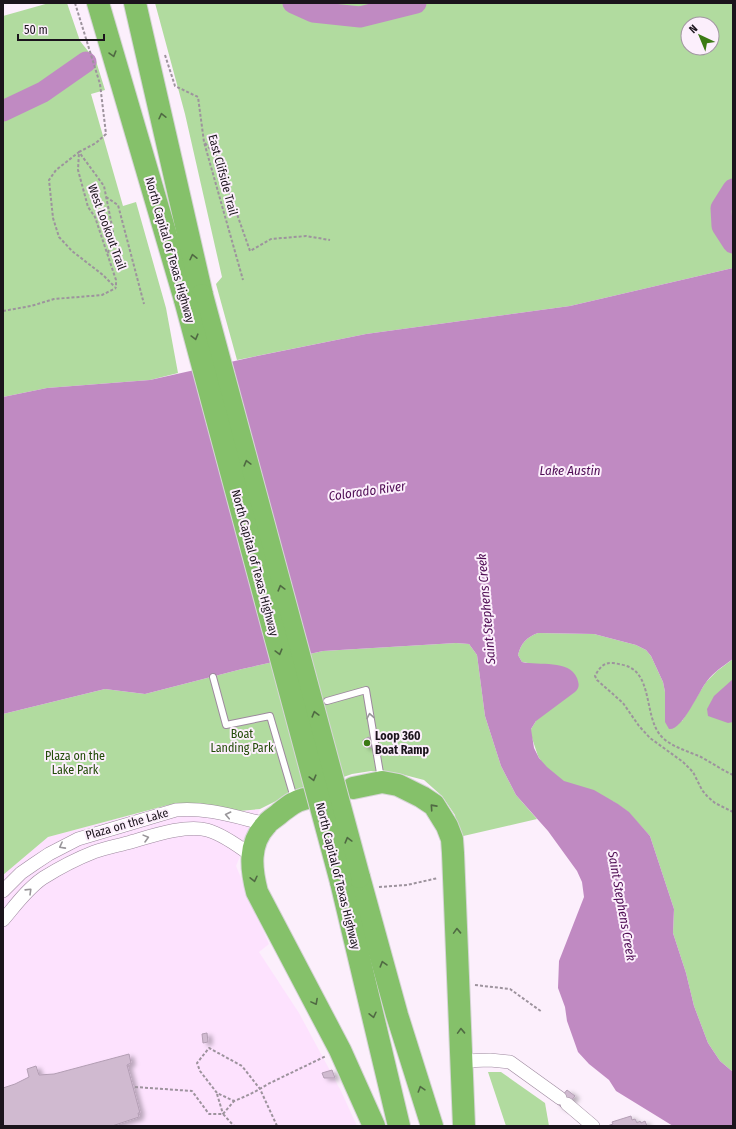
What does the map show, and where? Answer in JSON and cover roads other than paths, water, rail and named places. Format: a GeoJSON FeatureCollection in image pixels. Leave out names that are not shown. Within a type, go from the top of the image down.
{"type":"FeatureCollection","features":[{"type":"Feature","properties":{"kind":"highway","name":"North Capital of Texas Highway"},"geometry":{"type":"LineString","coordinates":[[98,3],[193,297],[353,881],[432,1126]]}},
{"type":"Feature","properties":{"kind":"highway","name":"North Capital of Texas Highway"},"geometry":{"type":"LineString","coordinates":[[135,3],[193,297]]}},
{"type":"Feature","properties":{"kind":"highway"},"geometry":{"type":"LineString","coordinates":[[353,788],[382,782],[398,785],[422,797],[434,805],[447,826],[452,839],[464,1126]]}},
{"type":"Feature","properties":{"kind":"highway"},"geometry":{"type":"LineString","coordinates":[[299,800],[266,824],[256,840],[252,856],[252,875],[257,892],[340,1050],[374,1126]]}},
{"type":"Feature","properties":{"kind":"highway","name":"North Capital of Texas Highway"},"geometry":{"type":"LineString","coordinates":[[353,881],[399,1126]]}},
{"type":"Feature","properties":{"kind":"street","name":"Plaza on the Lake"},"geometry":{"type":"LineString","coordinates":[[3,891],[34,864],[49,854],[78,839],[176,810],[205,810],[266,824]]}},
{"type":"Feature","properties":{"kind":"street","name":"Plaza on the Lake"},"geometry":{"type":"LineString","coordinates":[[3,920],[41,879],[69,863],[96,851],[164,833],[196,829],[207,830],[240,847],[252,856]]}},
{"type":"Feature","properties":{"kind":"street"},"geometry":{"type":"LineString","coordinates":[[462,1061],[490,1060],[510,1062],[564,1101],[593,1126]]}},
{"type":"Feature","properties":{"kind":"lane"},"geometry":{"type":"LineString","coordinates":[[213,677],[226,725],[270,716],[299,800]]}},
{"type":"Feature","properties":{"kind":"lane"},"geometry":{"type":"LineString","coordinates":[[327,701],[366,690],[382,782]]}},
{"type":"Feature","properties":{"kind":"water","name":"Lake Austin"},"geometry":{"type":"Polygon","coordinates":[[[733,268],[733,659],[719,669],[710,678],[685,717],[674,728],[669,729],[665,722],[665,692],[663,682],[651,656],[646,650],[636,645],[594,634],[538,633],[525,641],[518,655],[522,662],[553,664],[567,668],[573,672],[577,678],[579,685],[578,689],[536,721],[531,729],[534,748],[539,758],[547,767],[564,781],[594,790],[618,804],[629,812],[650,836],[674,909],[673,933],[686,973],[694,1006],[708,1043],[720,1061],[733,1072],[733,1126],[673,1126],[616,1091],[609,1080],[589,1064],[578,1052],[567,1021],[565,1007],[558,988],[559,961],[584,897],[582,882],[577,871],[548,831],[516,795],[501,766],[485,716],[477,655],[469,644],[456,643],[323,651],[242,669],[145,694],[105,689],[3,714],[3,397],[47,388],[150,380],[366,334],[570,306],[733,268]]]}},
{"type":"Feature","properties":{"kind":"water"},"geometry":{"type":"Polygon","coordinates":[[[733,679],[733,722],[728,723],[708,716],[707,709],[714,696],[733,679]]]}},
{"type":"Feature","properties":{"kind":"waterway"},"geometry":{"type":"LineString","coordinates":[[293,3],[313,12],[360,17],[416,3]]}},
{"type":"Feature","properties":{"kind":"waterway"},"geometry":{"type":"LineString","coordinates":[[3,111],[43,92],[86,62]]}},
{"type":"Feature","properties":{"kind":"waterway"},"geometry":{"type":"LineString","coordinates":[[733,189],[721,208],[722,226],[733,243]]}},
{"type":"Feature","properties":{"kind":"place","name":"Loop 360 Boat Ramp"},"geometry":{"type":"Point","coordinates":[367,743]}},
{"type":"Feature","properties":{"kind":"water label","name":"Colorado River"},"geometry":{"type":"Point","coordinates":[367,491]}},
{"type":"Feature","properties":{"kind":"water label","name":"Saint Stephens Creek"},"geometry":{"type":"Point","coordinates":[486,609]}},
{"type":"Feature","properties":{"kind":"water label","name":"Saint Stephens Creek"},"geometry":{"type":"Point","coordinates":[622,906]}},
{"type":"Feature","properties":{"kind":"park label","name":"Boat Landing Park"},"geometry":{"type":"Point","coordinates":[242,741]}},
{"type":"Feature","properties":{"kind":"park label","name":"Plaza on the Lake Park"},"geometry":{"type":"Point","coordinates":[75,763]}}]}
